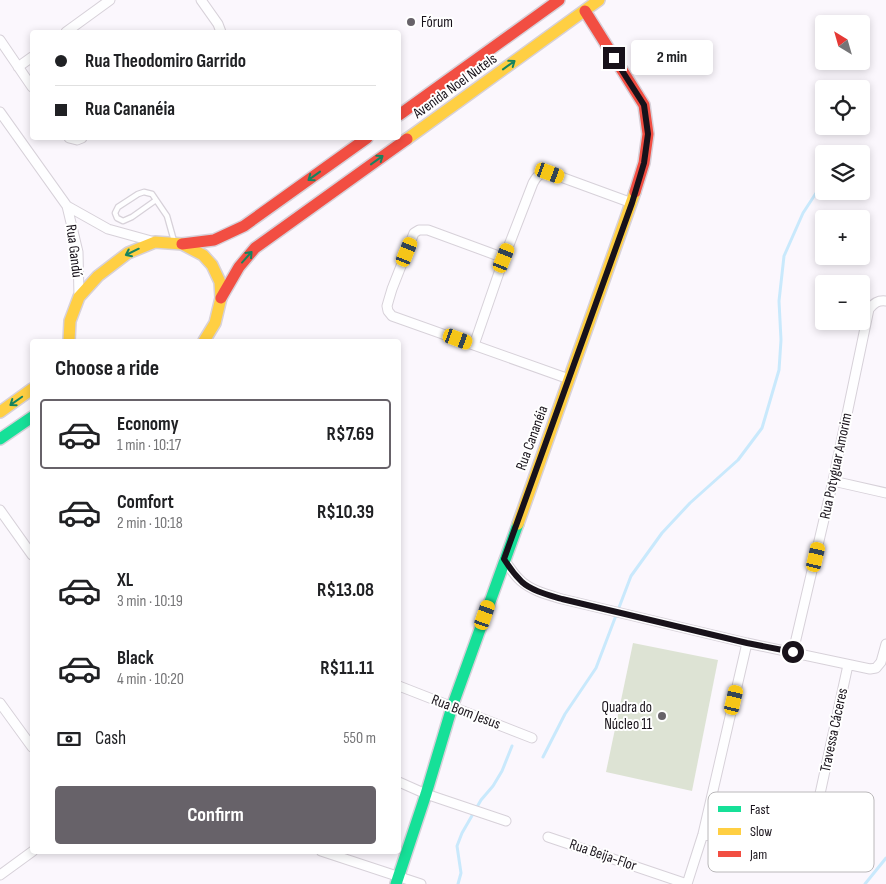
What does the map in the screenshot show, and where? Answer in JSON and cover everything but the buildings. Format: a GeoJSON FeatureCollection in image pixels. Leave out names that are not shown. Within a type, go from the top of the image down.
{"type":"FeatureCollection","features":[{"type":"Feature","properties":{"kind":"main road","name":"Avenida Noel Nutels"},"geometry":{"type":"LineString","coordinates":[[401,114],[559,0]]}},
{"type":"Feature","properties":{"kind":"main road","name":"Avenida Noel Nutels"},"geometry":{"type":"LineString","coordinates":[[221,298],[239,267],[255,248],[600,0]]}},
{"type":"Feature","properties":{"kind":"main road","name":"Rua Cananéia"},"geometry":{"type":"LineString","coordinates":[[397,880],[426,794],[452,707],[632,203],[644,163],[648,134],[644,105],[585,11]]}},
{"type":"Feature","properties":{"kind":"main road"},"geometry":{"type":"LineString","coordinates":[[69,339],[70,321],[79,297],[98,276],[128,253],[155,242],[178,244],[214,240],[244,226],[364,140]]}},
{"type":"Feature","properties":{"kind":"main road"},"geometry":{"type":"LineString","coordinates":[[178,244],[203,255],[212,265],[220,282],[221,298],[215,323],[205,339]]}},
{"type":"Feature","properties":{"kind":"main road"},"geometry":{"type":"LineString","coordinates":[[0,412],[30,390]]}},
{"type":"Feature","properties":{"kind":"main road"},"geometry":{"type":"LineString","coordinates":[[0,439],[30,418]]}},
{"type":"Feature","properties":{"kind":"street"},"geometry":{"type":"LineString","coordinates":[[69,30],[110,0]]}},
{"type":"Feature","properties":{"kind":"street"},"geometry":{"type":"LineString","coordinates":[[201,0],[220,30]]}},
{"type":"Feature","properties":{"kind":"street"},"geometry":{"type":"LineString","coordinates":[[0,40],[30,84]]}},
{"type":"Feature","properties":{"kind":"street"},"geometry":{"type":"LineString","coordinates":[[18,67],[30,58]]}},
{"type":"Feature","properties":{"kind":"street","name":"Rua Gandú"},"geometry":{"type":"LineString","coordinates":[[0,112],[67,206],[78,252],[79,297]]}},
{"type":"Feature","properties":{"kind":"street"},"geometry":{"type":"LineString","coordinates":[[474,345],[504,258],[535,179],[541,173],[546,172],[632,203]]}},
{"type":"Feature","properties":{"kind":"street","name":"Rua Gandú"},"geometry":{"type":"LineString","coordinates":[[67,206],[108,229],[155,242]]}},
{"type":"Feature","properties":{"kind":"street"},"geometry":{"type":"LineString","coordinates":[[504,258],[428,230],[418,230],[414,234],[392,289],[387,306],[388,311],[392,316],[569,380]]}},
{"type":"Feature","properties":{"kind":"street","name":"Rua Potyguar Amorim"},"geometry":{"type":"LineString","coordinates":[[793,652],[833,481],[870,309],[876,302],[881,300],[886,302]]}},
{"type":"Feature","properties":{"kind":"street"},"geometry":{"type":"LineString","coordinates":[[213,339],[215,323]]}},
{"type":"Feature","properties":{"kind":"street"},"geometry":{"type":"LineString","coordinates":[[833,481],[886,494]]}},
{"type":"Feature","properties":{"kind":"street"},"geometry":{"type":"LineString","coordinates":[[2,512],[30,551]]}},
{"type":"Feature","properties":{"kind":"street"},"geometry":{"type":"LineString","coordinates":[[504,559],[522,582],[535,590],[562,599],[747,643],[870,669],[876,668],[881,662],[886,644]]}},
{"type":"Feature","properties":{"kind":"street"},"geometry":{"type":"LineString","coordinates":[[713,792],[747,643]]}},
{"type":"Feature","properties":{"kind":"street","name":"Travessa Cáceres"},"geometry":{"type":"LineString","coordinates":[[820,792],[848,665]]}},
{"type":"Feature","properties":{"kind":"street","name":"Rua Bom Jesus"},"geometry":{"type":"LineString","coordinates":[[401,687],[532,738]]}},
{"type":"Feature","properties":{"kind":"street"},"geometry":{"type":"LineString","coordinates":[[0,703],[30,744]]}},
{"type":"Feature","properties":{"kind":"street"},"geometry":{"type":"LineString","coordinates":[[401,783],[426,794],[506,821]]}},
{"type":"Feature","properties":{"kind":"street"},"geometry":{"type":"LineString","coordinates":[[686,884],[703,834],[708,812]]}},
{"type":"Feature","properties":{"kind":"street","name":"Travessa Cáceres"},"geometry":{"type":"LineString","coordinates":[[703,834],[708,835]]}},
{"type":"Feature","properties":{"kind":"street","name":"Rua Beija-Flor"},"geometry":{"type":"LineString","coordinates":[[548,837],[686,884]]}},
{"type":"Feature","properties":{"kind":"street"},"geometry":{"type":"LineString","coordinates":[[0,875],[30,853]]}},
{"type":"Feature","properties":{"kind":"street"},"geometry":{"type":"LineString","coordinates":[[329,854],[397,880],[421,884]]}},
{"type":"Feature","properties":{"kind":"lane"},"geometry":{"type":"LineString","coordinates":[[156,200],[123,221],[117,218],[115,213],[118,207],[138,194],[144,192],[152,194],[167,216],[178,244]]}},
{"type":"Feature","properties":{"kind":"green space","name":"Quadra do Núcleo 11"},"geometry":{"type":"Polygon","coordinates":[[[633,643],[718,660],[692,791],[606,772],[633,643]]]}},
{"type":"Feature","properties":{"kind":"waterway"},"geometry":{"type":"LineString","coordinates":[[543,757],[565,714],[596,668],[631,576],[662,533],[690,503],[738,460],[762,428],[779,370],[781,340],[779,301],[784,256],[803,213],[815,195]]}},
{"type":"Feature","properties":{"kind":"waterway"},"geometry":{"type":"LineString","coordinates":[[458,884],[461,873],[457,846],[462,833],[481,800],[493,786],[502,771],[512,746]]}},
{"type":"Feature","properties":{"kind":"waterway"},"geometry":{"type":"LineString","coordinates":[[865,884],[886,858]]}},
{"type":"Feature","properties":{"kind":"traffic: fast"},"geometry":{"type":"LineString","coordinates":[[0,439],[30,418]]}},
{"type":"Feature","properties":{"kind":"traffic: fast"},"geometry":{"type":"LineString","coordinates":[[396,884],[452,707],[518,524]]}},
{"type":"Feature","properties":{"kind":"traffic: slow"},"geometry":{"type":"LineString","coordinates":[[407,139],[599,0]]}},
{"type":"Feature","properties":{"kind":"traffic: slow"},"geometry":{"type":"LineString","coordinates":[[518,524],[635,192]]}},
{"type":"Feature","properties":{"kind":"traffic: slow"},"geometry":{"type":"LineString","coordinates":[[69,339],[70,321],[79,297],[98,276],[128,253],[155,242],[182,244],[203,255],[212,265],[220,282],[221,298],[215,323],[205,339]]}},
{"type":"Feature","properties":{"kind":"traffic: slow"},"geometry":{"type":"LineString","coordinates":[[0,412],[30,390]]}},
{"type":"Feature","properties":{"kind":"traffic: jam"},"geometry":{"type":"LineString","coordinates":[[401,114],[559,0]]}},
{"type":"Feature","properties":{"kind":"traffic: jam"},"geometry":{"type":"LineString","coordinates":[[585,11],[644,105],[648,134],[644,163],[635,192]]}},
{"type":"Feature","properties":{"kind":"traffic: jam"},"geometry":{"type":"LineString","coordinates":[[221,298],[239,267],[255,248],[407,139]]}},
{"type":"Feature","properties":{"kind":"traffic: jam"},"geometry":{"type":"LineString","coordinates":[[182,244],[214,240],[244,226],[364,140]]}},
{"type":"Feature","properties":{"kind":"place","name":"Fórum"},"geometry":{"type":"Point","coordinates":[411,22]}},
{"type":"Feature","properties":{"kind":"place","name":"Quadra do Núcleo 11"},"geometry":{"type":"Point","coordinates":[662,716]}},
{"type":"Feature","properties":{"kind":"route"},"geometry":{"type":"LineString","coordinates":[[614,58],[644,105],[648,134],[644,163],[632,203],[504,559],[522,582],[535,590],[562,599],[747,643],[793,652]]}}]}
